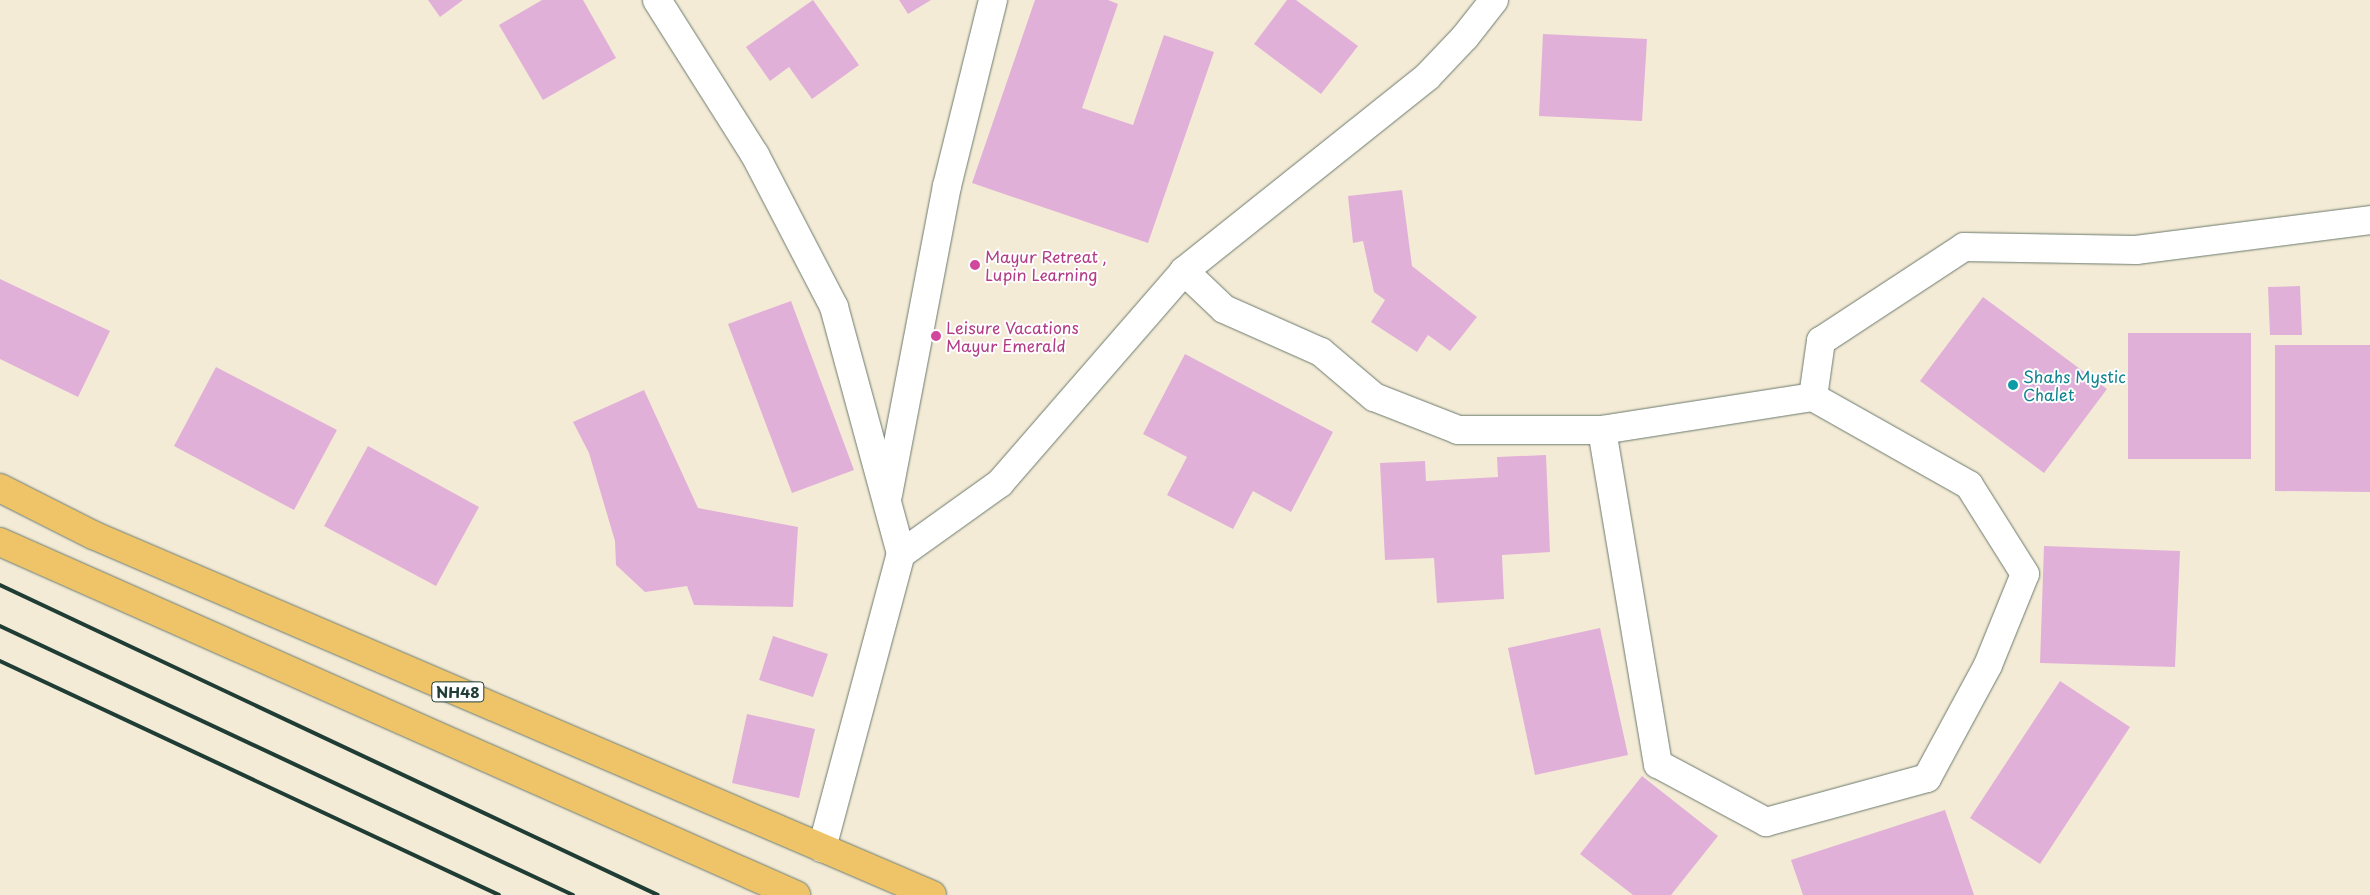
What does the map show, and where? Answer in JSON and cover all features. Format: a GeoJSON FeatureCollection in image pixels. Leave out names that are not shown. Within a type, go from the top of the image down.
{"type":"FeatureCollection","features":[{"type":"Feature","properties":{"kind":"highway","name":"NH48"},"geometry":{"type":"LineString","coordinates":[[0,488],[93,535],[932,895]]}},
{"type":"Feature","properties":{"kind":"highway"},"geometry":{"type":"LineString","coordinates":[[0,542],[796,895]]}},
{"type":"Feature","properties":{"kind":"street"},"geometry":{"type":"LineString","coordinates":[[657,0],[755,156],[834,307],[901,554],[822,848]]}},
{"type":"Feature","properties":{"kind":"street"},"geometry":{"type":"LineString","coordinates":[[887,503],[947,186],[993,0]]}},
{"type":"Feature","properties":{"kind":"street"},"geometry":{"type":"LineString","coordinates":[[901,554],[1000,482],[1184,271],[1427,77],[1465,37],[1494,0]]}},
{"type":"Feature","properties":{"kind":"street"},"geometry":{"type":"LineString","coordinates":[[1813,397],[1822,341],[1964,247],[2136,250],[2370,220]]}},
{"type":"Feature","properties":{"kind":"street"},"geometry":{"type":"LineString","coordinates":[[1184,271],[1224,309],[1320,352],[1374,397],[1458,430],[1602,430],[1813,397],[1969,485],[2025,574],[1988,665],[1927,778],[1766,822],[1658,764],[1602,430]]}},
{"type":"Feature","properties":{"kind":"building"},"geometry":{"type":"Polygon","coordinates":[[[428,0],[463,0],[440,17],[428,0]]]}},
{"type":"Feature","properties":{"kind":"building"},"geometry":{"type":"Polygon","coordinates":[[[542,0],[583,0],[616,58],[543,100],[499,25],[542,0]]]}},
{"type":"Feature","properties":{"kind":"building"},"geometry":{"type":"Polygon","coordinates":[[[813,0],[859,65],[812,99],[789,67],[770,81],[746,47],[813,0]]]}},
{"type":"Feature","properties":{"kind":"building"},"geometry":{"type":"Polygon","coordinates":[[[899,0],[931,0],[908,14],[899,0]]]}},
{"type":"Feature","properties":{"kind":"building"},"geometry":{"type":"Polygon","coordinates":[[[1035,0],[1108,0],[1118,4],[1082,108],[1133,125],[1164,35],[1214,52],[1148,243],[972,183],[1035,0]]]}},
{"type":"Feature","properties":{"kind":"building"},"geometry":{"type":"Polygon","coordinates":[[[1287,0],[1296,0],[1358,46],[1321,94],[1254,44],[1287,0]]]}},
{"type":"Feature","properties":{"kind":"building"},"geometry":{"type":"Polygon","coordinates":[[[1543,34],[1647,39],[1642,121],[1539,116],[1543,34]]]}},
{"type":"Feature","properties":{"kind":"building"},"geometry":{"type":"Polygon","coordinates":[[[1402,190],[1412,266],[1477,317],[1450,351],[1428,335],[1417,352],[1371,322],[1385,300],[1374,292],[1363,241],[1353,243],[1348,196],[1402,190]]]}},
{"type":"Feature","properties":{"kind":"building"},"geometry":{"type":"Polygon","coordinates":[[[0,279],[110,331],[78,397],[0,359],[0,279]]]}},
{"type":"Feature","properties":{"kind":"building"},"geometry":{"type":"Polygon","coordinates":[[[2300,286],[2302,335],[2270,335],[2268,287],[2300,286]]]}},
{"type":"Feature","properties":{"kind":"building","name":"Shahs Mystic Chalet"},"geometry":{"type":"Polygon","coordinates":[[[1983,297],[2107,389],[2044,473],[1920,381],[1983,297]]]}},
{"type":"Feature","properties":{"kind":"building"},"geometry":{"type":"Polygon","coordinates":[[[791,301],[854,470],[792,493],[728,324],[791,301]]]}},
{"type":"Feature","properties":{"kind":"building"},"geometry":{"type":"Polygon","coordinates":[[[2128,333],[2251,333],[2251,459],[2128,459],[2128,333]]]}},
{"type":"Feature","properties":{"kind":"building"},"geometry":{"type":"Polygon","coordinates":[[[2275,345],[2370,345],[2370,492],[2275,491],[2275,345]]]}},
{"type":"Feature","properties":{"kind":"building"},"geometry":{"type":"Polygon","coordinates":[[[1185,354],[1333,432],[1291,512],[1253,491],[1233,529],[1167,495],[1187,457],[1143,434],[1185,354]]]}},
{"type":"Feature","properties":{"kind":"building"},"geometry":{"type":"Polygon","coordinates":[[[216,367],[337,430],[294,510],[174,446],[216,367]]]}},
{"type":"Feature","properties":{"kind":"building"},"geometry":{"type":"Polygon","coordinates":[[[644,390],[698,508],[798,527],[793,607],[694,605],[687,586],[645,592],[616,565],[615,541],[589,453],[573,422],[644,390]]]}},
{"type":"Feature","properties":{"kind":"building"},"geometry":{"type":"Polygon","coordinates":[[[368,446],[479,507],[436,586],[324,526],[368,446]]]}},
{"type":"Feature","properties":{"kind":"building"},"geometry":{"type":"Polygon","coordinates":[[[1546,455],[1550,552],[1502,555],[1504,599],[1437,603],[1434,558],[1385,560],[1380,463],[1425,461],[1426,481],[1498,477],[1497,457],[1546,455]]]}},
{"type":"Feature","properties":{"kind":"building"},"geometry":{"type":"Polygon","coordinates":[[[2044,546],[2180,551],[2175,667],[2040,663],[2044,546]]]}},
{"type":"Feature","properties":{"kind":"building"},"geometry":{"type":"Polygon","coordinates":[[[1600,628],[1628,755],[1535,775],[1508,648],[1600,628]]]}},
{"type":"Feature","properties":{"kind":"building"},"geometry":{"type":"Polygon","coordinates":[[[773,636],[828,654],[813,697],[759,680],[773,636]]]}},
{"type":"Feature","properties":{"kind":"building"},"geometry":{"type":"Polygon","coordinates":[[[2060,681],[2130,727],[2040,864],[1970,818],[2060,681]]]}},
{"type":"Feature","properties":{"kind":"building"},"geometry":{"type":"Polygon","coordinates":[[[747,714],[815,729],[799,798],[732,783],[747,714]]]}},
{"type":"Feature","properties":{"kind":"building"},"geometry":{"type":"Polygon","coordinates":[[[1642,776],[1718,836],[1671,895],[1633,895],[1580,854],[1642,776]]]}},
{"type":"Feature","properties":{"kind":"building"},"geometry":{"type":"Polygon","coordinates":[[[1945,810],[1974,895],[1803,895],[1791,860],[1945,810]]]}},
{"type":"Feature","properties":{"kind":"railway"},"geometry":{"type":"LineString","coordinates":[[0,585],[658,895]]}},
{"type":"Feature","properties":{"kind":"railway"},"geometry":{"type":"LineString","coordinates":[[0,626],[573,895]]}},
{"type":"Feature","properties":{"kind":"railway"},"geometry":{"type":"LineString","coordinates":[[0,661],[499,895]]}},
{"type":"Feature","properties":{"kind":"place","name":"Mayur Retreat , Lupin Learning"},"geometry":{"type":"Point","coordinates":[975,265]}},
{"type":"Feature","properties":{"kind":"place","name":"Leisure Vacations Mayur Emerald"},"geometry":{"type":"Point","coordinates":[936,336]}},
{"type":"Feature","properties":{"kind":"place","name":"Shahs Mystic Chalet"},"geometry":{"type":"Point","coordinates":[2013,385]}}]}
